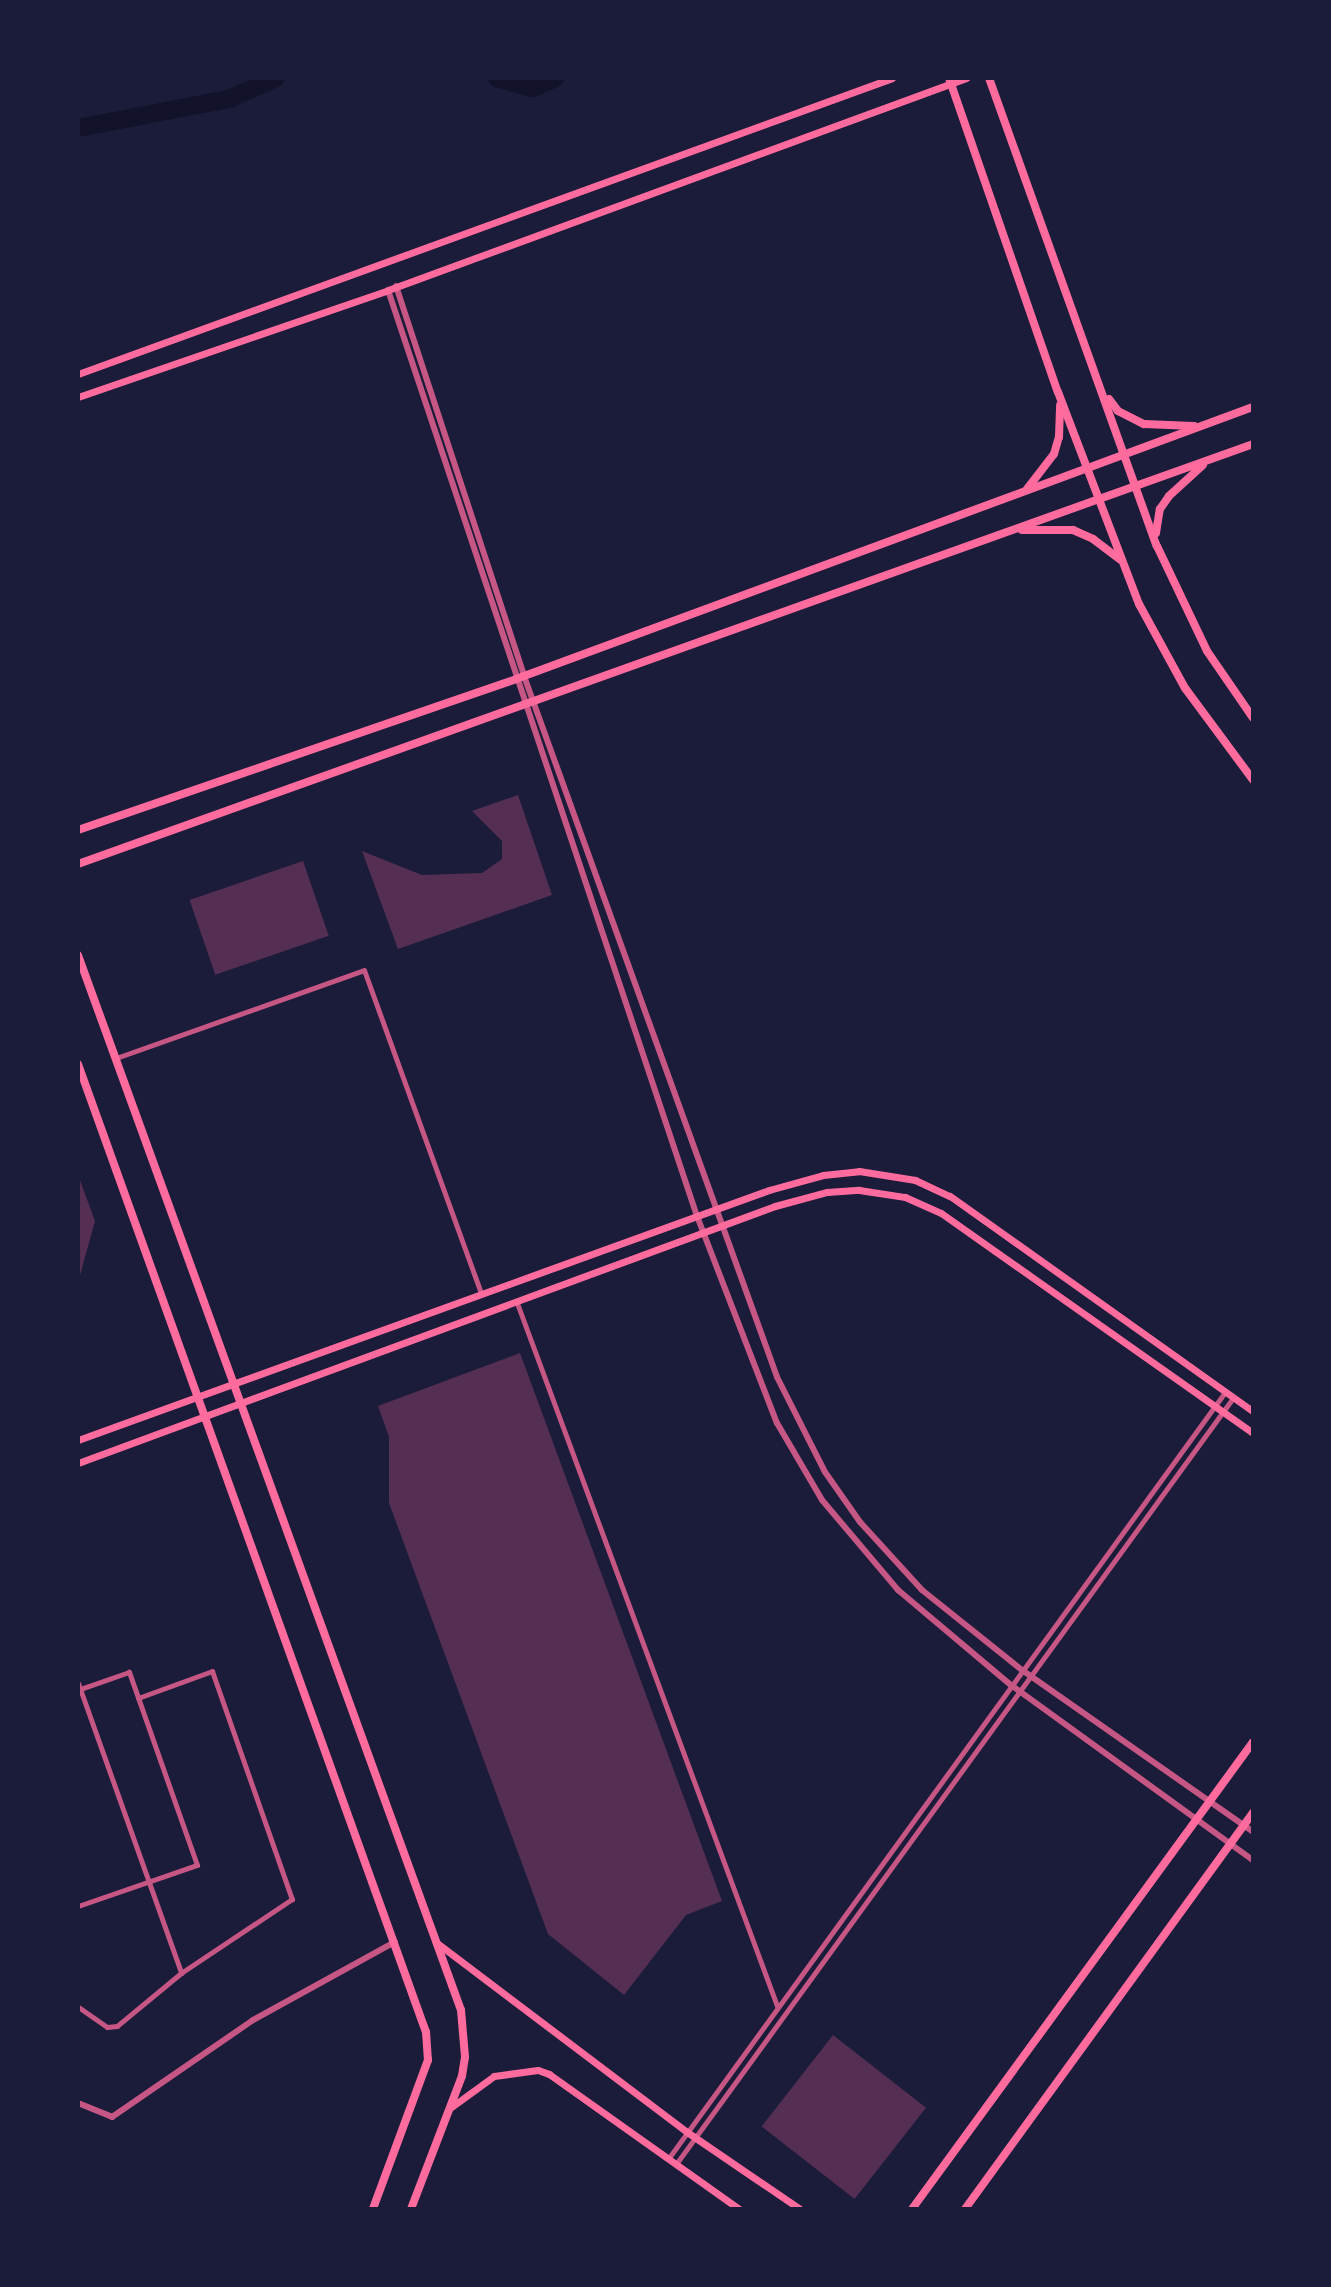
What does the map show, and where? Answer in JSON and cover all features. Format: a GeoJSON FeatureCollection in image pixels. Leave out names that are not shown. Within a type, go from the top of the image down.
{"type":"FeatureCollection","features":[{"type":"Feature","properties":{"kind":"main road"},"geometry":{"type":"LineString","coordinates":[[78,374],[892,78]]}},
{"type":"Feature","properties":{"kind":"main road"},"geometry":{"type":"LineString","coordinates":[[78,397],[392,288],[950,81],[966,78]]}},
{"type":"Feature","properties":{"kind":"main road"},"geometry":{"type":"LineString","coordinates":[[989,78],[1157,546],[1207,651],[1253,718]]}},
{"type":"Feature","properties":{"kind":"main road"},"geometry":{"type":"LineString","coordinates":[[950,81],[1058,392],[1145,617],[1185,688],[1253,780]]}},
{"type":"Feature","properties":{"kind":"main road"},"geometry":{"type":"LineString","coordinates":[[1102,388],[1118,411],[1133,420],[1163,427],[1203,425]]}},
{"type":"Feature","properties":{"kind":"main road"},"geometry":{"type":"LineString","coordinates":[[1024,493],[1054,454],[1061,416],[1058,392]]}},
{"type":"Feature","properties":{"kind":"main road"},"geometry":{"type":"LineString","coordinates":[[78,830],[520,677],[1087,471],[1253,407]]}},
{"type":"Feature","properties":{"kind":"main road"},"geometry":{"type":"LineString","coordinates":[[78,864],[1253,444]]}},
{"type":"Feature","properties":{"kind":"main road"},"geometry":{"type":"LineString","coordinates":[[1157,546],[1156,526],[1160,509],[1181,482],[1211,459]]}},
{"type":"Feature","properties":{"kind":"main road"},"geometry":{"type":"LineString","coordinates":[[1010,531],[1073,530],[1093,539],[1122,561]]}},
{"type":"Feature","properties":{"kind":"main road"},"geometry":{"type":"LineString","coordinates":[[78,955],[461,2010],[465,2057],[462,2076],[411,2209]]}},
{"type":"Feature","properties":{"kind":"main road"},"geometry":{"type":"LineString","coordinates":[[78,1064],[426,2032],[428,2060],[373,2209]]}},
{"type":"Feature","properties":{"kind":"main road"},"geometry":{"type":"LineString","coordinates":[[78,1440],[716,1208],[838,1172],[875,1172],[915,1180],[950,1196],[1253,1411]]}},
{"type":"Feature","properties":{"kind":"main road"},"geometry":{"type":"LineString","coordinates":[[78,1463],[204,1420],[801,1198],[859,1190],[905,1197],[941,1213],[1253,1433]]}},
{"type":"Feature","properties":{"kind":"main road"},"geometry":{"type":"LineString","coordinates":[[906,2209],[914,2207],[1253,1742]]}},
{"type":"Feature","properties":{"kind":"main road"},"geometry":{"type":"LineString","coordinates":[[965,2209],[1253,1813]]}},
{"type":"Feature","properties":{"kind":"main road"},"geometry":{"type":"LineString","coordinates":[[436,1942],[687,2132],[800,2209]]}},
{"type":"Feature","properties":{"kind":"main road"},"geometry":{"type":"LineString","coordinates":[[450,2108],[494,2076],[538,2070],[549,2074],[739,2209]]}},
{"type":"Feature","properties":{"kind":"street"},"geometry":{"type":"LineString","coordinates":[[392,288],[520,677],[777,1377],[825,1472],[860,1522],[909,1578],[1022,1670],[1253,1832]]}},
{"type":"Feature","properties":{"kind":"street"},"geometry":{"type":"LineString","coordinates":[[530,701],[697,1216],[777,1423],[822,1500],[898,1590],[1011,1685],[1253,1860]]}},
{"type":"Feature","properties":{"kind":"street"},"geometry":{"type":"LineString","coordinates":[[116,1058],[364,970],[481,1293]]}},
{"type":"Feature","properties":{"kind":"street"},"geometry":{"type":"LineString","coordinates":[[517,1303],[778,2007]]}},
{"type":"Feature","properties":{"kind":"street"},"geometry":{"type":"LineString","coordinates":[[668,2159],[1225,1392]]}},
{"type":"Feature","properties":{"kind":"street"},"geometry":{"type":"LineString","coordinates":[[676,2164],[1233,1398]]}},
{"type":"Feature","properties":{"kind":"street"},"geometry":{"type":"LineString","coordinates":[[78,2007],[107,2027],[117,2026],[181,1973],[292,1899],[212,1671],[138,1698]]}},
{"type":"Feature","properties":{"kind":"street"},"geometry":{"type":"LineString","coordinates":[[78,1906],[149,1882],[197,1865],[129,1672],[79,1686],[149,1882],[181,1973]]}},
{"type":"Feature","properties":{"kind":"street"},"geometry":{"type":"LineString","coordinates":[[78,2103],[112,2117],[253,2020],[395,1942]]}},
{"type":"Feature","properties":{"kind":"building"},"geometry":{"type":"Polygon","coordinates":[[[518,795],[552,895],[398,949],[362,851],[422,875],[482,873],[502,859],[502,841],[472,811],[518,795]]]}},
{"type":"Feature","properties":{"kind":"building"},"geometry":{"type":"Polygon","coordinates":[[[303,861],[329,936],[215,975],[190,900],[303,861]]]}},
{"type":"Feature","properties":{"kind":"building"},"geometry":{"type":"Polygon","coordinates":[[[78,1175],[95,1221],[79,1279],[78,1279],[78,1175]]]}},
{"type":"Feature","properties":{"kind":"building"},"geometry":{"type":"Polygon","coordinates":[[[520,1353],[722,1901],[686,1915],[624,1995],[548,1934],[389,1503],[389,1437],[378,1406],[520,1353]]]}},
{"type":"Feature","properties":{"kind":"building"},"geometry":{"type":"Polygon","coordinates":[[[833,2035],[926,2108],[855,2199],[762,2126],[833,2035]]]}},
{"type":"Feature","properties":{"kind":"waterway"},"geometry":{"type":"LineString","coordinates":[[78,128],[229,99],[276,78]]}},
{"type":"Feature","properties":{"kind":"waterway"},"geometry":{"type":"LineString","coordinates":[[497,78],[533,88],[555,78]]}}]}
